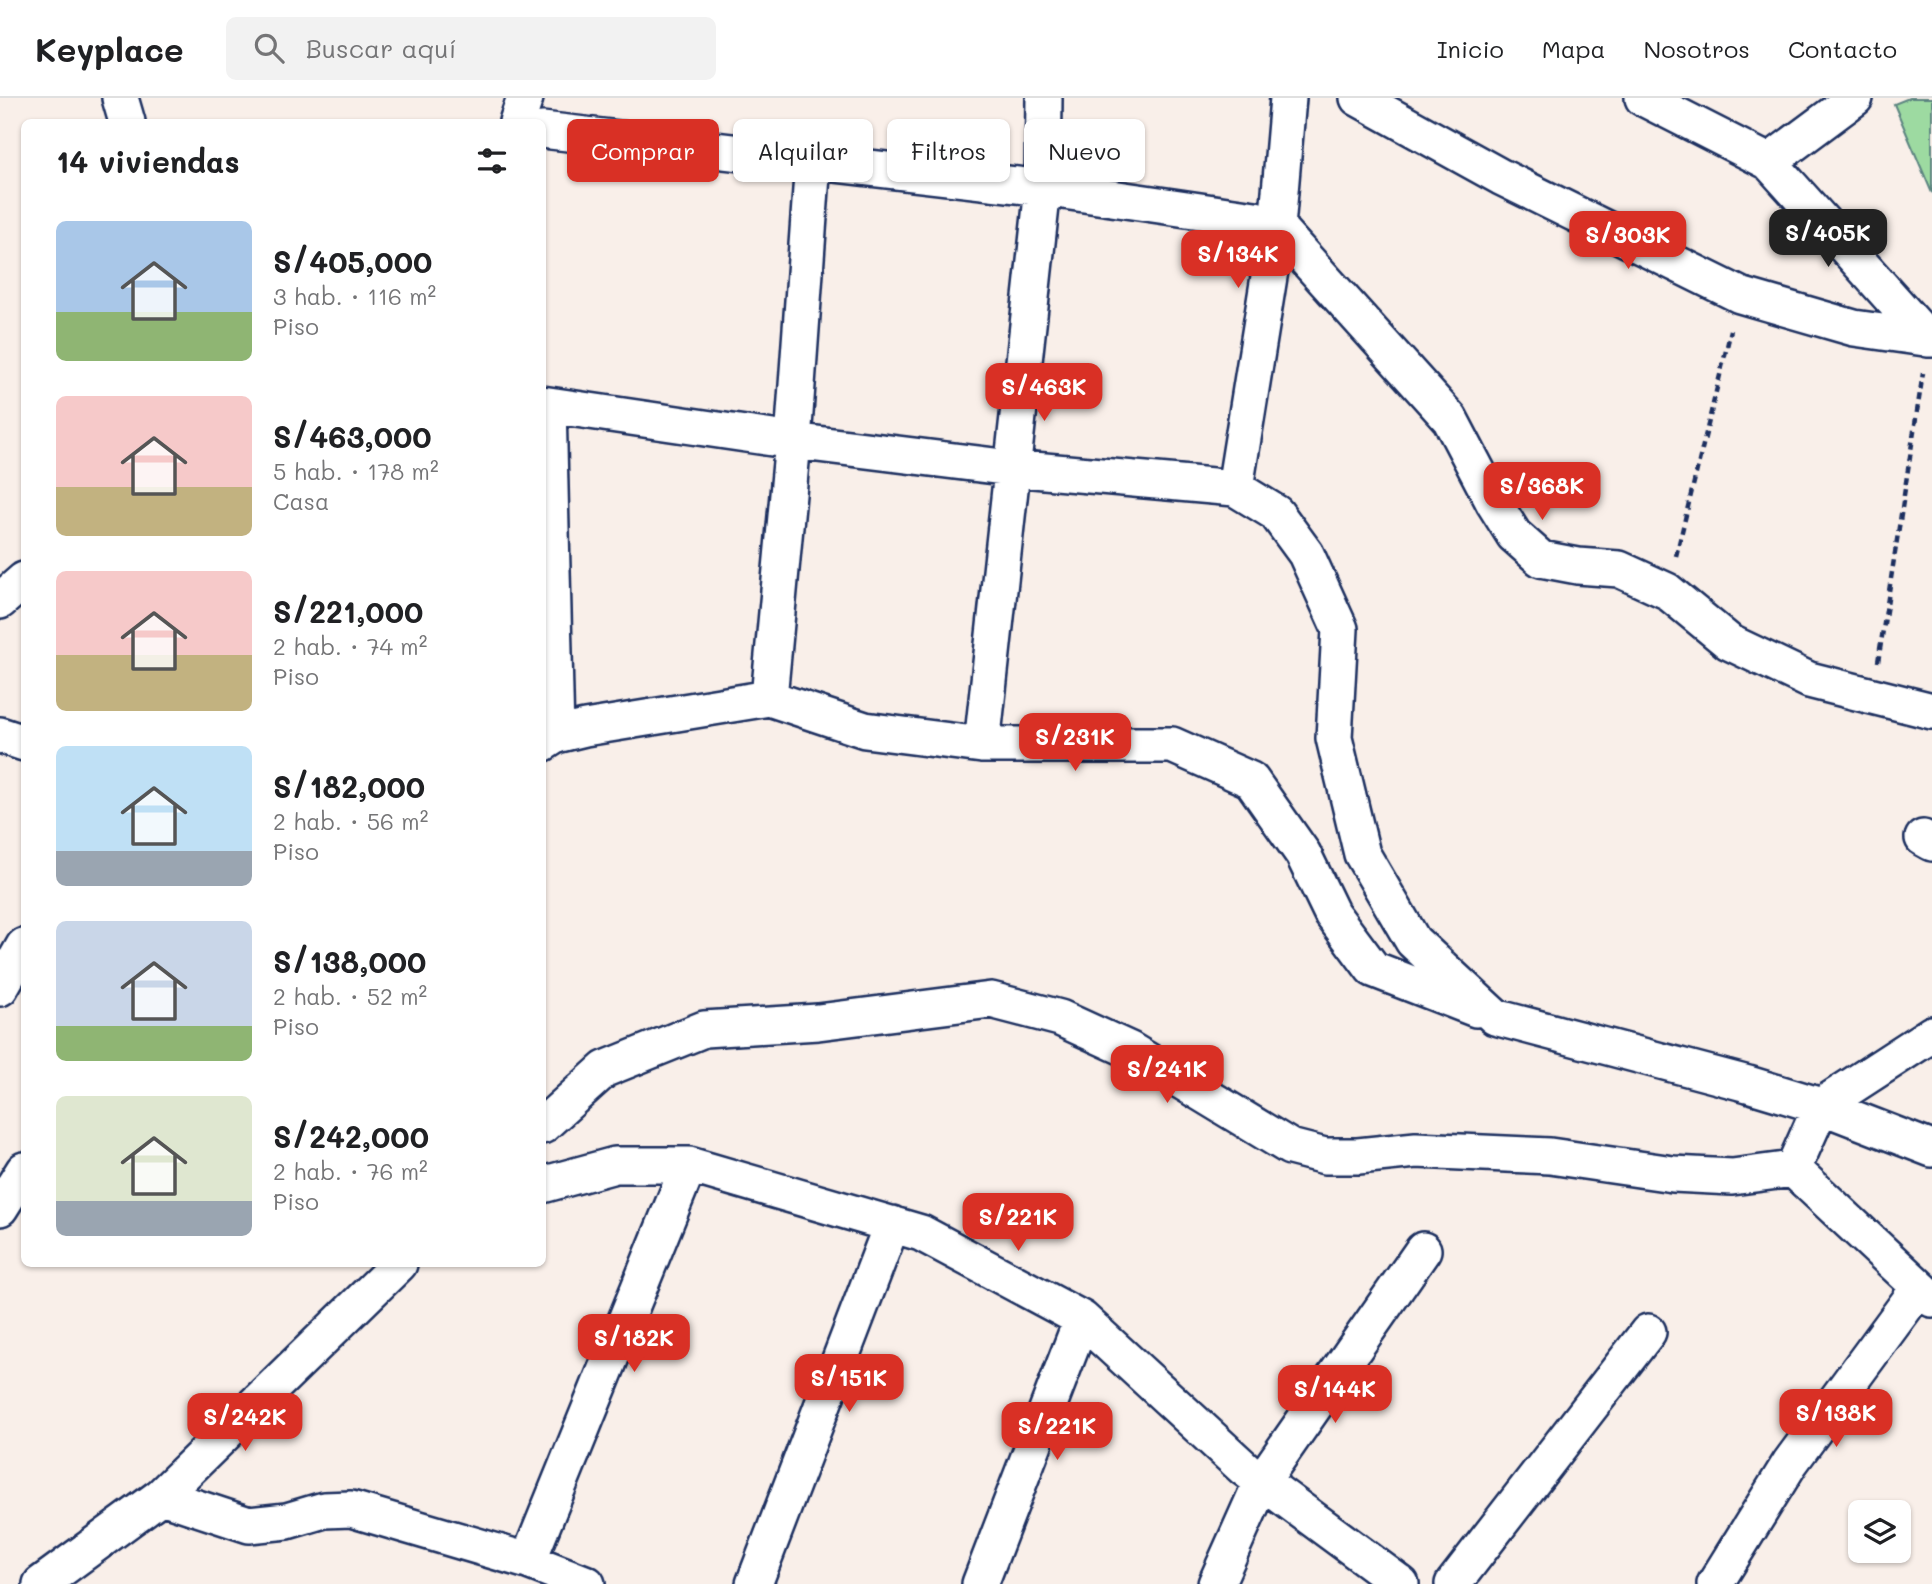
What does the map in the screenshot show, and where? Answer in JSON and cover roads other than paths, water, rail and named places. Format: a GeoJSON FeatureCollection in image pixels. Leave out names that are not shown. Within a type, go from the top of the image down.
{"type":"FeatureCollection","features":[{"type":"Feature","properties":{"kind":"street"},"geometry":{"type":"LineString","coordinates":[[120,98],[126,119]]}},
{"type":"Feature","properties":{"kind":"street"},"geometry":{"type":"LineString","coordinates":[[518,119],[525,98]]}},
{"type":"Feature","properties":{"kind":"street"},"geometry":{"type":"LineString","coordinates":[[982,745],[1043,188],[1044,98]]}},
{"type":"Feature","properties":{"kind":"street"},"geometry":{"type":"LineString","coordinates":[[1235,488],[1277,227],[1288,98]]}},
{"type":"Feature","properties":{"kind":"street"},"geometry":{"type":"LineString","coordinates":[[1358,98],[1501,177],[1740,295],[1854,328],[1930,339]]}},
{"type":"Feature","properties":{"kind":"street"},"geometry":{"type":"LineString","coordinates":[[1643,98],[1769,162],[1930,339]]}},
{"type":"Feature","properties":{"kind":"street"},"geometry":{"type":"LineString","coordinates":[[1769,162],[1855,98]]}},
{"type":"Feature","properties":{"kind":"street"},"geometry":{"type":"LineString","coordinates":[[546,130],[733,152]]}},
{"type":"Feature","properties":{"kind":"street"},"geometry":{"type":"LineString","coordinates":[[873,168],[1043,188],[1255,219],[1277,227],[1450,419],[1493,503],[1514,535],[1541,559],[1578,566],[1619,569],[1667,591],[1729,642],[1809,680],[1932,710]]}},
{"type":"Feature","properties":{"kind":"street"},"geometry":{"type":"LineString","coordinates":[[769,698],[793,441],[812,182]]}},
{"type":"Feature","properties":{"kind":"street"},"geometry":{"type":"LineString","coordinates":[[546,405],[793,441],[1011,468],[1235,488],[1276,513],[1306,554],[1340,629],[1334,738],[1362,853],[1413,941],[1495,1017]]}},
{"type":"Feature","properties":{"kind":"street"},"geometry":{"type":"LineString","coordinates":[[546,488],[549,739],[585,728],[769,698],[865,730],[982,745],[1172,745],[1251,780],[1303,853],[1332,914],[1373,969],[1495,1017],[1821,1106],[1932,1149]]}},
{"type":"Feature","properties":{"kind":"street"},"geometry":{"type":"LineString","coordinates":[[0,601],[21,583]]}},
{"type":"Feature","properties":{"kind":"street"},"geometry":{"type":"LineString","coordinates":[[0,735],[21,742]]}},
{"type":"Feature","properties":{"kind":"street"},"geometry":{"type":"LineString","coordinates":[[0,988],[21,951]]}},
{"type":"Feature","properties":{"kind":"street"},"geometry":{"type":"LineString","coordinates":[[546,1122],[605,1069],[704,1029],[818,1022],[991,1000],[1072,1023],[1130,1051],[1290,1147],[1325,1156],[1358,1156],[1416,1150],[1537,1155],[1673,1174],[1732,1177],[1793,1170],[1925,1294],[1790,1463],[1715,1584]]}},
{"type":"Feature","properties":{"kind":"street"},"geometry":{"type":"LineString","coordinates":[[1793,1170],[1821,1106],[1932,1034]]}},
{"type":"Feature","properties":{"kind":"street"},"geometry":{"type":"LineString","coordinates":[[546,1184],[615,1165],[689,1165],[921,1233],[1083,1319],[1245,1469],[1401,1584]]}},
{"type":"Feature","properties":{"kind":"street"},"geometry":{"type":"LineString","coordinates":[[528,1561],[689,1165]]}},
{"type":"Feature","properties":{"kind":"street"},"geometry":{"type":"LineString","coordinates":[[0,1208],[21,1175]]}},
{"type":"Feature","properties":{"kind":"street"},"geometry":{"type":"LineString","coordinates":[[754,1584],[892,1224]]}},
{"type":"Feature","properties":{"kind":"street"},"geometry":{"type":"LineString","coordinates":[[1216,1584],[1262,1481],[1423,1250]]}},
{"type":"Feature","properties":{"kind":"street"},"geometry":{"type":"LineString","coordinates":[[41,1584],[161,1496],[396,1267]]}},
{"type":"Feature","properties":{"kind":"street"},"geometry":{"type":"LineString","coordinates":[[980,1584],[1083,1319]]}},
{"type":"Feature","properties":{"kind":"street"},"geometry":{"type":"LineString","coordinates":[[1453,1584],[1648,1332]]}},
{"type":"Feature","properties":{"kind":"street"},"geometry":{"type":"LineString","coordinates":[[161,1496],[249,1525],[287,1521],[324,1510],[351,1509],[528,1561],[587,1584]]}}]}
